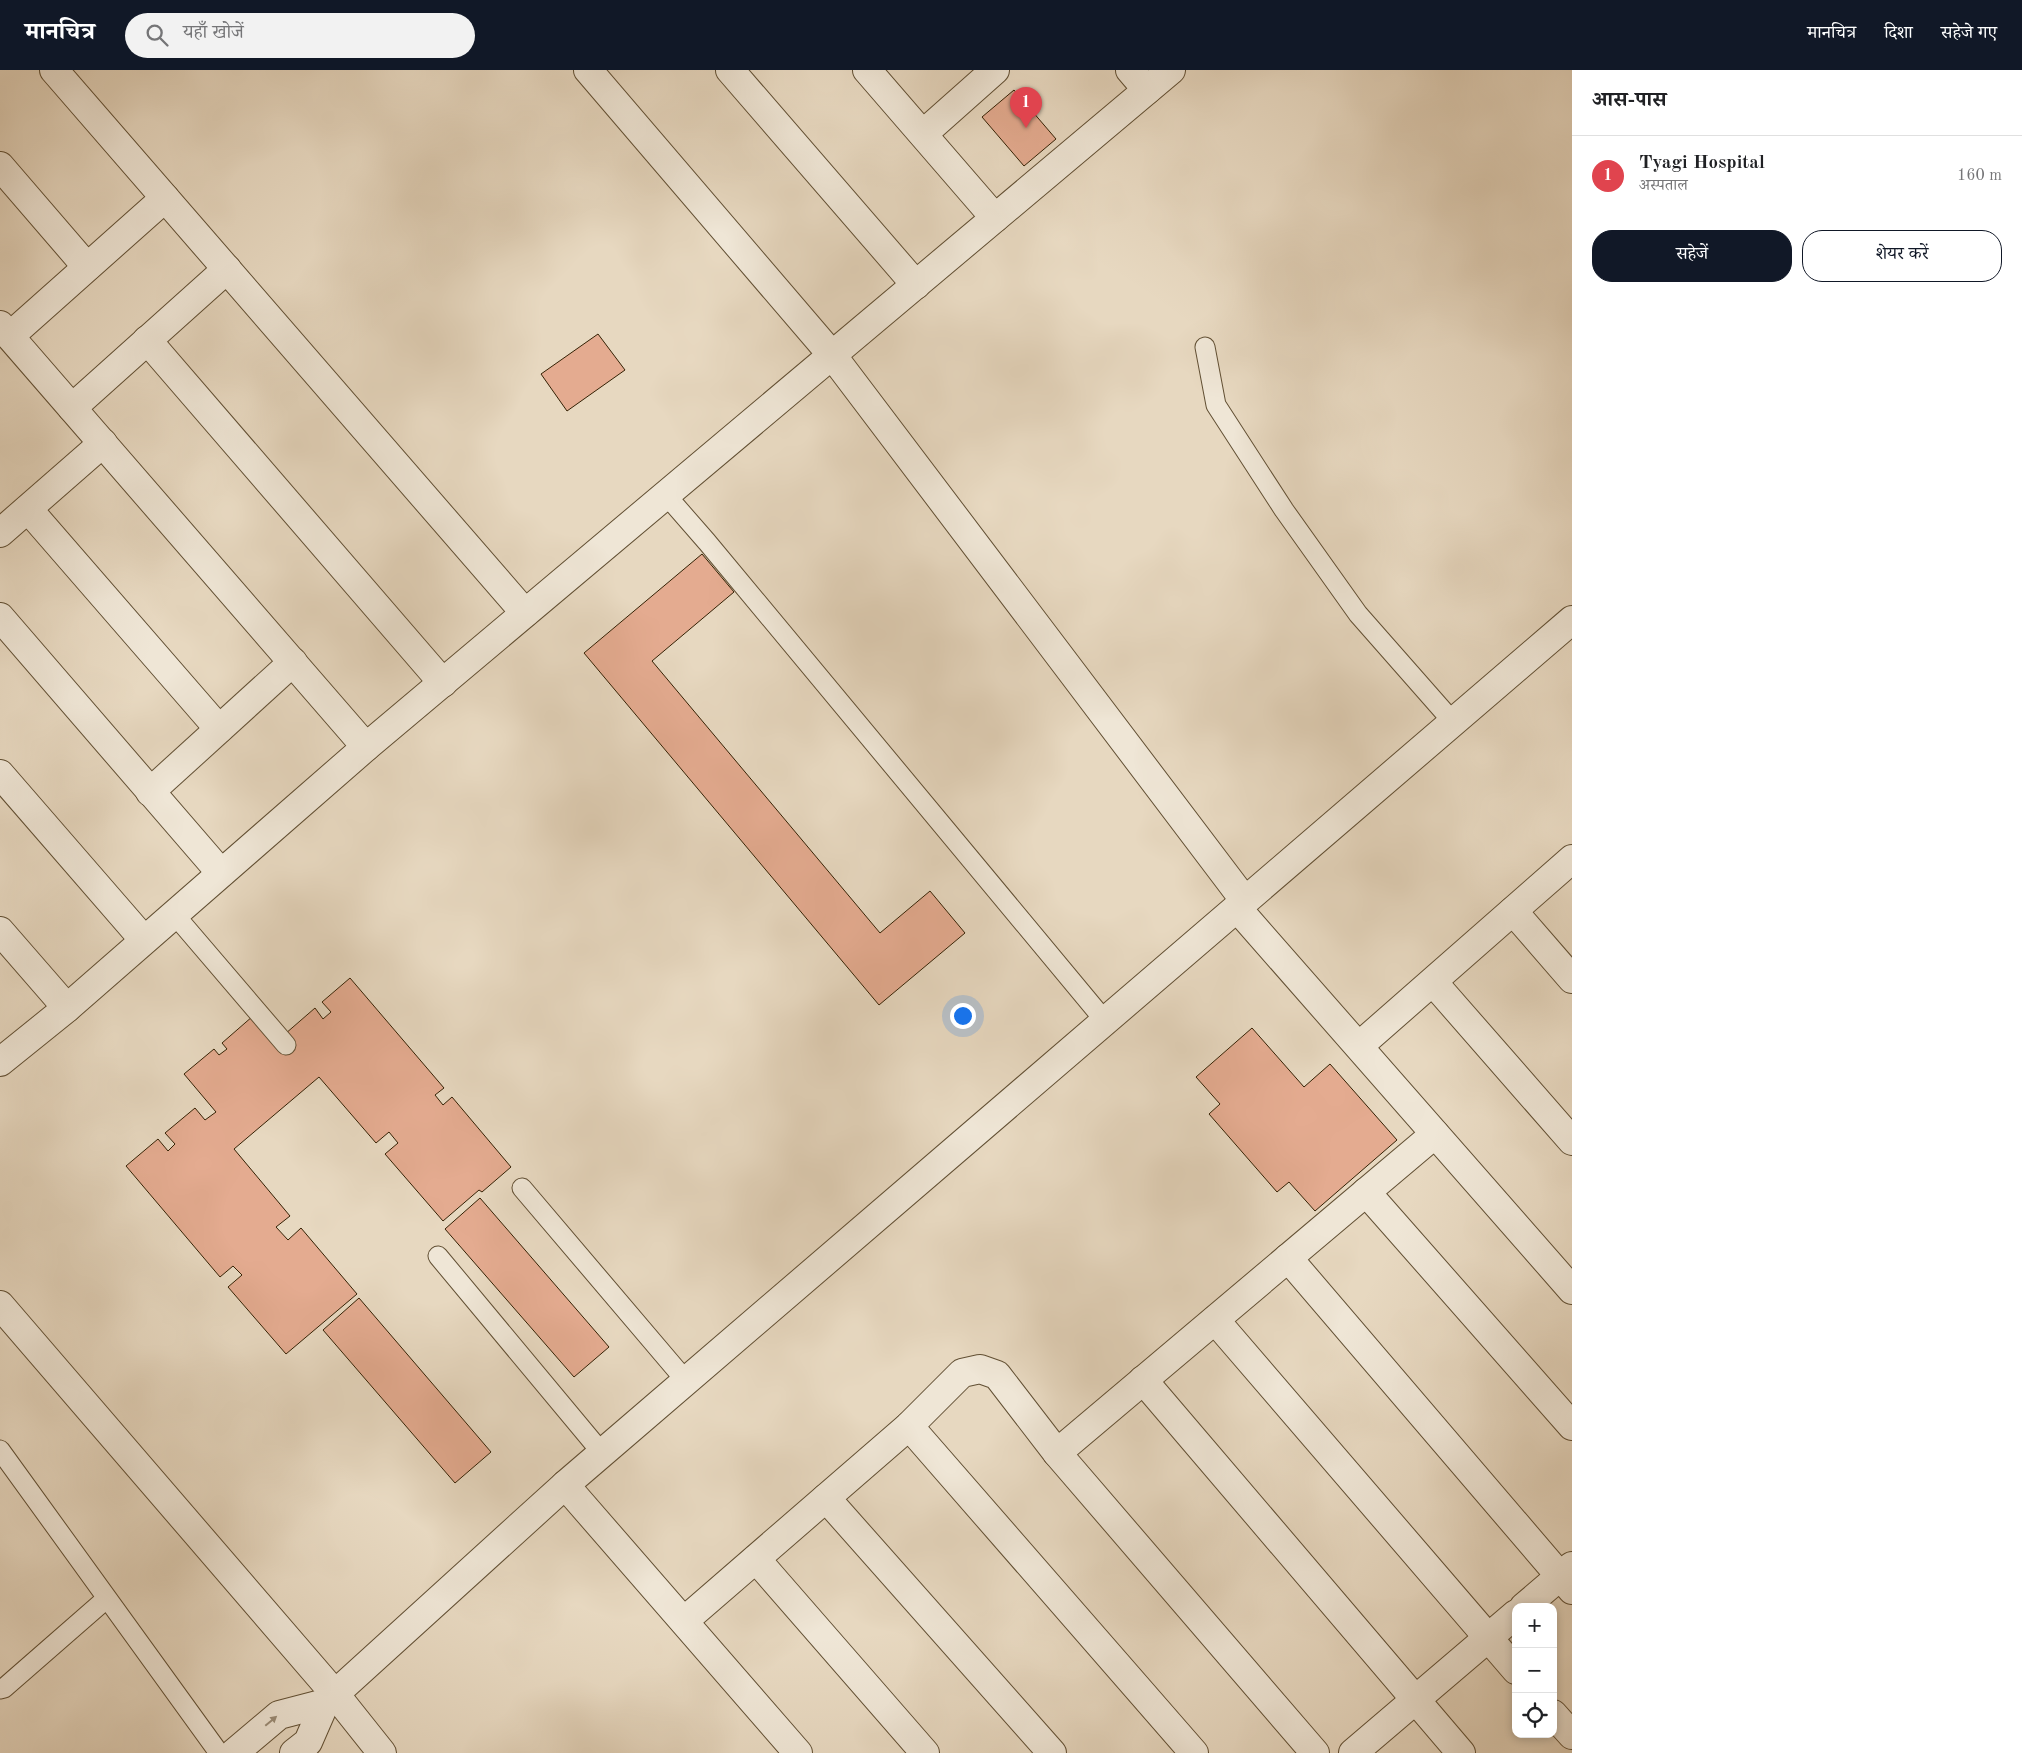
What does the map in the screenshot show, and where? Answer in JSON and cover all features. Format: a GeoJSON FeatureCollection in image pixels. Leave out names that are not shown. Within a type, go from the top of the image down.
{"type":"FeatureCollection","features":[{"type":"Feature","properties":{"kind":"street"},"geometry":{"type":"LineString","coordinates":[[54,70],[526,613]]}},
{"type":"Feature","properties":{"kind":"street"},"geometry":{"type":"LineString","coordinates":[[588,70],[832,355],[1241,904],[1359,1046],[1572,1290]]}},
{"type":"Feature","properties":{"kind":"street"},"geometry":{"type":"LineString","coordinates":[[730,70],[916,285]]}},
{"type":"Feature","properties":{"kind":"street"},"geometry":{"type":"LineString","coordinates":[[867,70],[995,218]]}},
{"type":"Feature","properties":{"kind":"street"},"geometry":{"type":"LineString","coordinates":[[923,134],[995,70]]}},
{"type":"Feature","properties":{"kind":"street"},"geometry":{"type":"LineString","coordinates":[[0,1062],[67,1008],[366,748],[995,218],[1139,80],[1171,70]]}},
{"type":"Feature","properties":{"kind":"street"},"geometry":{"type":"LineString","coordinates":[[0,166],[88,267]]}},
{"type":"Feature","properties":{"kind":"street"},"geometry":{"type":"LineString","coordinates":[[165,198],[88,267],[5,331],[366,748]]}},
{"type":"Feature","properties":{"kind":"street"},"geometry":{"type":"LineString","coordinates":[[72,408],[227,269]]}},
{"type":"Feature","properties":{"kind":"street"},"geometry":{"type":"LineString","coordinates":[[148,340],[443,684]]}},
{"type":"Feature","properties":{"kind":"street"},"geometry":{"type":"LineString","coordinates":[[0,533],[102,443]]}},
{"type":"Feature","properties":{"kind":"street"},"geometry":{"type":"LineString","coordinates":[[28,508],[219,729]]}},
{"type":"Feature","properties":{"kind":"street"},"geometry":{"type":"LineString","coordinates":[[0,617],[221,873]]}},
{"type":"Feature","properties":{"kind":"street"},"geometry":{"type":"LineString","coordinates":[[294,1753],[308,1742],[330,1698],[565,1485],[1572,620]]}},
{"type":"Feature","properties":{"kind":"street"},"geometry":{"type":"LineString","coordinates":[[150,792],[293,662]]}},
{"type":"Feature","properties":{"kind":"street"},"geometry":{"type":"LineString","coordinates":[[0,774],[144,940]]}},
{"type":"Feature","properties":{"kind":"street"},"geometry":{"type":"LineString","coordinates":[[1359,1046],[1572,859]]}},
{"type":"Feature","properties":{"kind":"street"},"geometry":{"type":"LineString","coordinates":[[1513,911],[1572,979]]}},
{"type":"Feature","properties":{"kind":"street"},"geometry":{"type":"LineString","coordinates":[[0,931],[67,1008]]}},
{"type":"Feature","properties":{"kind":"street"},"geometry":{"type":"LineString","coordinates":[[1432,982],[1572,1141]]}},
{"type":"Feature","properties":{"kind":"street"},"geometry":{"type":"LineString","coordinates":[[1057,1453],[1436,1134]]}},
{"type":"Feature","properties":{"kind":"street"},"geometry":{"type":"LineString","coordinates":[[1366,1192],[1572,1426]]}},
{"type":"Feature","properties":{"kind":"street"},"geometry":{"type":"LineString","coordinates":[[1288,1258],[1568,1577],[1530,1603]]}},
{"type":"Feature","properties":{"kind":"street"},"geometry":{"type":"LineString","coordinates":[[0,1305],[330,1698],[382,1753]]}},
{"type":"Feature","properties":{"kind":"street"},"geometry":{"type":"LineString","coordinates":[[1215,1320],[1512,1665]]}},
{"type":"Feature","properties":{"kind":"street"},"geometry":{"type":"LineString","coordinates":[[684,1621],[909,1426],[962,1373],[980,1369],[997,1376],[1057,1453],[1315,1753]]}},
{"type":"Feature","properties":{"kind":"street"},"geometry":{"type":"LineString","coordinates":[[1143,1380],[1461,1753]]}},
{"type":"Feature","properties":{"kind":"street"},"geometry":{"type":"LineString","coordinates":[[909,1426],[1194,1753]]}},
{"type":"Feature","properties":{"kind":"street"},"geometry":{"type":"LineString","coordinates":[[565,1485],[798,1753]]}},
{"type":"Feature","properties":{"kind":"street"},"geometry":{"type":"LineString","coordinates":[[826,1498],[1052,1753]]}},
{"type":"Feature","properties":{"kind":"street"},"geometry":{"type":"LineString","coordinates":[[756,1559],[926,1753]]}},
{"type":"Feature","properties":{"kind":"street"},"geometry":{"type":"LineString","coordinates":[[1352,1753],[1512,1617]]}},
{"type":"Feature","properties":{"kind":"street"},"geometry":{"type":"LineString","coordinates":[[234,1753],[279,1715],[330,1698]]}},
{"type":"Feature","properties":{"kind":"street"},"geometry":{"type":"LineString","coordinates":[[1557,1718],[1572,1735]]}},
{"type":"Feature","properties":{"kind":"lane"},"geometry":{"type":"LineString","coordinates":[[1205,348],[1216,405],[1284,510],[1358,614],[1453,722]]}},
{"type":"Feature","properties":{"kind":"lane"},"geometry":{"type":"LineString","coordinates":[[666,496],[707,542],[1105,1021]]}},
{"type":"Feature","properties":{"kind":"lane"},"geometry":{"type":"LineString","coordinates":[[174,914],[286,1045]]}},
{"type":"Feature","properties":{"kind":"lane"},"geometry":{"type":"LineString","coordinates":[[522,1188],[686,1381]]}},
{"type":"Feature","properties":{"kind":"lane"},"geometry":{"type":"LineString","coordinates":[[438,1256],[602,1453]]}},
{"type":"Feature","properties":{"kind":"lane"},"geometry":{"type":"LineString","coordinates":[[0,1450],[219,1753]]}},
{"type":"Feature","properties":{"kind":"lane"},"geometry":{"type":"LineString","coordinates":[[0,1690],[106,1599]]}},
{"type":"Feature","properties":{"kind":"building"},"geometry":{"type":"Polygon","coordinates":[[[1014,90],[1056,139],[1024,166],[982,117],[1014,90]]]}},
{"type":"Feature","properties":{"kind":"building"},"geometry":{"type":"Polygon","coordinates":[[[598,334],[625,370],[567,411],[541,374],[598,334]]]}},
{"type":"Feature","properties":{"kind":"building"},"geometry":{"type":"Polygon","coordinates":[[[702,554],[734,592],[652,661],[880,933],[930,891],[965,933],[879,1005],[584,653],[702,554]]]}},
{"type":"Feature","properties":{"kind":"building"},"geometry":{"type":"Polygon","coordinates":[[[350,978],[444,1088],[435,1095],[443,1105],[452,1097],[511,1167],[482,1192],[479,1190],[443,1221],[385,1154],[398,1143],[389,1132],[376,1143],[319,1077],[234,1149],[290,1216],[276,1227],[288,1240],[301,1228],[357,1294],[286,1354],[228,1287],[242,1275],[233,1266],[220,1277],[126,1166],[158,1139],[168,1151],[175,1144],[165,1133],[195,1108],[205,1120],[216,1112],[184,1074],[214,1049],[219,1055],[227,1049],[222,1043],[253,1016],[285,1034],[315,1008],[323,1019],[331,1012],[322,1002],[350,978]]]}},
{"type":"Feature","properties":{"kind":"building"},"geometry":{"type":"Polygon","coordinates":[[[1252,1028],[1304,1087],[1330,1064],[1397,1140],[1315,1211],[1289,1182],[1277,1192],[1209,1114],[1220,1104],[1196,1077],[1252,1028]]]}},
{"type":"Feature","properties":{"kind":"building"},"geometry":{"type":"Polygon","coordinates":[[[480,1198],[609,1347],[574,1377],[445,1229],[480,1198]]]}},
{"type":"Feature","properties":{"kind":"building"},"geometry":{"type":"Polygon","coordinates":[[[359,1298],[491,1452],[455,1483],[323,1330],[359,1298]]]}},
{"type":"Feature","properties":{"kind":"place","name":"Tyagi Hospital"},"geometry":{"type":"Point","coordinates":[1026,128]}}]}
